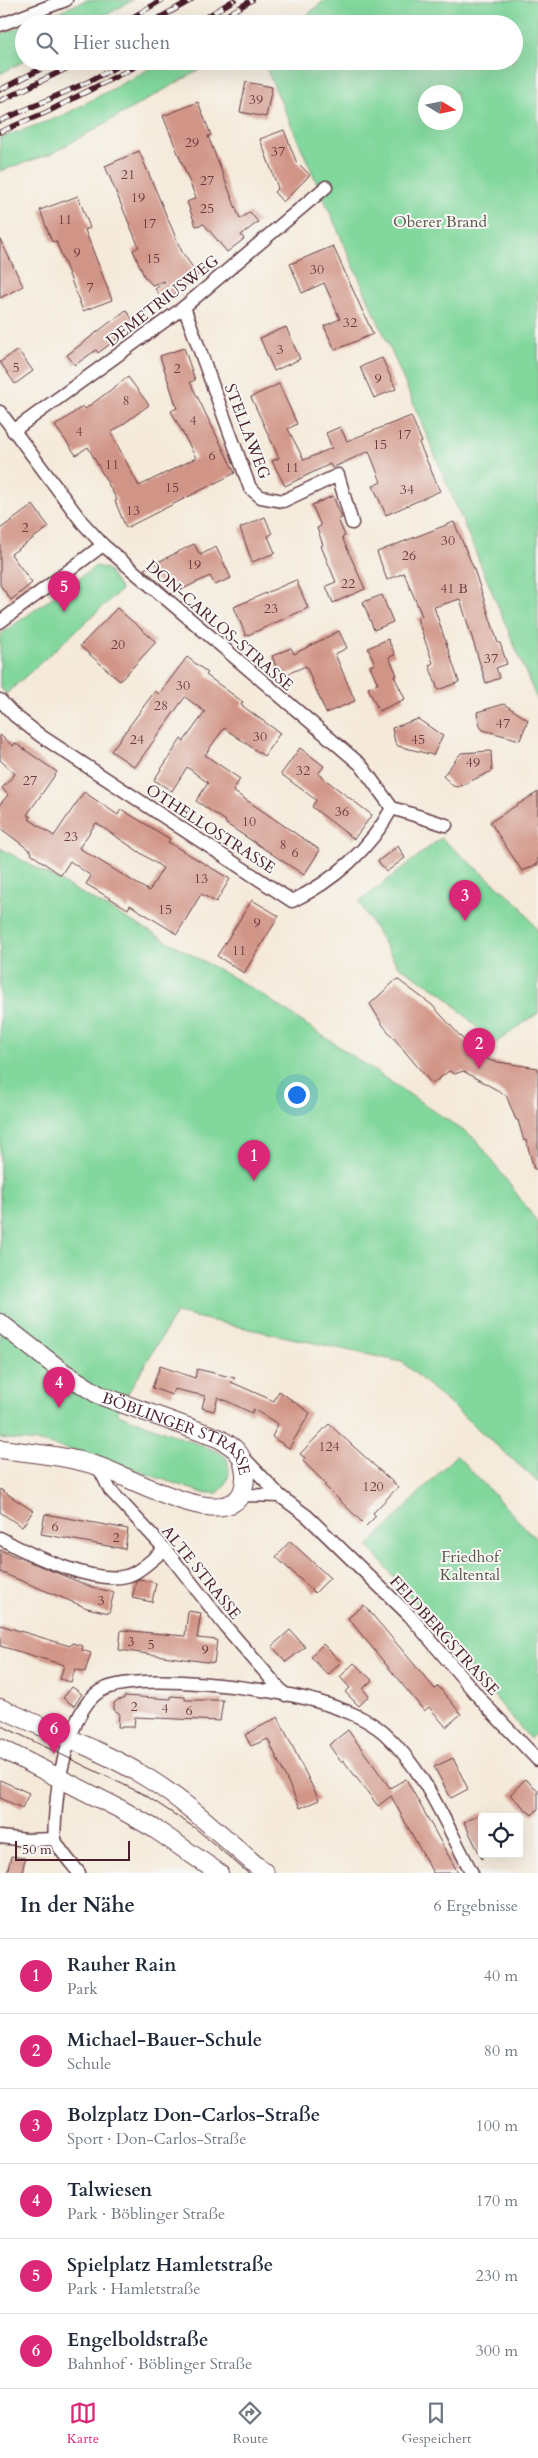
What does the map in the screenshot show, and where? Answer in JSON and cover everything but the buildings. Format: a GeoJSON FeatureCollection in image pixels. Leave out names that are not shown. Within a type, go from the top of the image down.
{"type":"FeatureCollection","features":[{"type":"Feature","properties":{"kind":"main road","name":"BÖBLINGER STRASSE"},"geometry":{"type":"LineString","coordinates":[[0,1323],[63,1372],[99,1395],[218,1438],[234,1446],[243,1457],[244,1485],[237,1500],[229,1506],[217,1508],[202,1506],[177,1498],[98,1466],[39,1453],[0,1449]]}},
{"type":"Feature","properties":{"kind":"main road"},"geometry":{"type":"LineString","coordinates":[[0,1708],[70,1739],[149,1779],[183,1804],[265,1873]]}},
{"type":"Feature","properties":{"kind":"main road"},"geometry":{"type":"LineString","coordinates":[[0,1748],[59,1777],[155,1829],[219,1873]]}},
{"type":"Feature","properties":{"kind":"street"},"geometry":{"type":"LineString","coordinates":[[26,15],[66,0]]}},
{"type":"Feature","properties":{"kind":"street"},"geometry":{"type":"LineString","coordinates":[[0,25],[15,19]]}},
{"type":"Feature","properties":{"kind":"street","name":"DEMETRIUSWEG"},"geometry":{"type":"LineString","coordinates":[[13,430],[184,307],[326,187]]}},
{"type":"Feature","properties":{"kind":"street","name":"STELLAWEG"},"geometry":{"type":"LineString","coordinates":[[184,307],[250,488],[261,496],[283,500],[338,475],[352,523]]}},
{"type":"Feature","properties":{"kind":"street","name":"DON-CARLOS-STRASSE"},"geometry":{"type":"LineString","coordinates":[[0,412],[82,522],[103,545],[361,765],[392,808]]}},
{"type":"Feature","properties":{"kind":"street"},"geometry":{"type":"LineString","coordinates":[[0,622],[103,545]]}},
{"type":"Feature","properties":{"kind":"street","name":"OTHELLOSTRASSE"},"geometry":{"type":"LineString","coordinates":[[0,700],[14,715],[41,736],[292,901],[313,891],[366,849],[382,827],[392,808]]}},
{"type":"Feature","properties":{"kind":"street"},"geometry":{"type":"LineString","coordinates":[[392,808],[446,825]]}},
{"type":"Feature","properties":{"kind":"street","name":"FELDBERGSTRASSE"},"geometry":{"type":"LineString","coordinates":[[243,1457],[280,1496],[307,1516],[410,1616],[490,1710],[538,1760]]}},
{"type":"Feature","properties":{"kind":"street","name":"ALTE STRASSE"},"geometry":{"type":"LineString","coordinates":[[98,1466],[110,1490],[164,1549],[226,1627],[286,1696]]}},
{"type":"Feature","properties":{"kind":"street"},"geometry":{"type":"LineString","coordinates":[[237,1500],[248,1495],[280,1496]]}},
{"type":"Feature","properties":{"kind":"street"},"geometry":{"type":"LineString","coordinates":[[0,1538],[68,1568],[95,1576],[134,1573],[164,1549]]}},
{"type":"Feature","properties":{"kind":"street"},"geometry":{"type":"LineString","coordinates":[[79,1873],[55,1839],[59,1777],[70,1739],[77,1721],[93,1697],[109,1688],[147,1682],[204,1684],[286,1696],[315,1701],[353,1714],[383,1732],[407,1756],[420,1776],[472,1873]]}},
{"type":"Feature","properties":{"kind":"street"},"geometry":{"type":"LineString","coordinates":[[0,1837],[55,1839]]}},
{"type":"Feature","properties":{"kind":"green space"},"geometry":{"type":"Polygon","coordinates":[[[87,0],[133,0],[106,15],[50,15],[87,0]]]}},
{"type":"Feature","properties":{"kind":"green space","name":"Oberer Brand"},"geometry":{"type":"Polygon","coordinates":[[[325,0],[538,0],[538,702],[397,364],[267,70],[523,70],[523,15],[307,15],[325,0]]]}},
{"type":"Feature","properties":{"kind":"green space"},"geometry":{"type":"Polygon","coordinates":[[[15,29],[15,66],[0,74],[0,34],[15,29]]]}},
{"type":"Feature","properties":{"kind":"green space"},"geometry":{"type":"Polygon","coordinates":[[[147,70],[199,70],[51,154],[0,171],[0,138],[62,116],[147,70]]]}},
{"type":"Feature","properties":{"kind":"green space"},"geometry":{"type":"Polygon","coordinates":[[[96,566],[107,569],[121,590],[6,694],[0,687],[0,635],[96,566]]]}},
{"type":"Feature","properties":{"kind":"green space"},"geometry":{"type":"Polygon","coordinates":[[[441,838],[519,904],[538,931],[538,1013],[494,1044],[442,993],[397,965],[359,902],[441,838]]]}},
{"type":"Feature","properties":{"kind":"green space"},"geometry":{"type":"Polygon","coordinates":[[[0,848],[255,990],[477,1140],[538,1223],[538,1482],[402,1362],[176,1313],[116,1413],[219,1452],[227,1458],[228,1477],[225,1485],[218,1493],[203,1493],[102,1459],[45,1443],[0,1438],[0,848]]]}},
{"type":"Feature","properties":{"kind":"green space","name":"Friedhof Kaltental"},"geometry":{"type":"Polygon","coordinates":[[[456,1455],[538,1541],[538,1731],[530,1739],[368,1546],[456,1455]]]}},
{"type":"Feature","properties":{"kind":"tram line"},"geometry":{"type":"LineString","coordinates":[[0,1725],[145,1795],[195,1828],[248,1873]]}},
{"type":"Feature","properties":{"kind":"railway"},"geometry":{"type":"LineString","coordinates":[[136,15],[162,0]]}},
{"type":"Feature","properties":{"kind":"railway"},"geometry":{"type":"LineString","coordinates":[[165,15],[191,0]]}},
{"type":"Feature","properties":{"kind":"railway"},"geometry":{"type":"LineString","coordinates":[[210,15],[234,0]]}},
{"type":"Feature","properties":{"kind":"railway"},"geometry":{"type":"LineString","coordinates":[[227,15],[252,0]]}},
{"type":"Feature","properties":{"kind":"railway"},"geometry":{"type":"LineString","coordinates":[[0,90],[39,70]]}},
{"type":"Feature","properties":{"kind":"railway"},"geometry":{"type":"LineString","coordinates":[[0,101],[64,70]]}},
{"type":"Feature","properties":{"kind":"railway"},"geometry":{"type":"LineString","coordinates":[[0,121],[88,82],[110,70]]}},
{"type":"Feature","properties":{"kind":"railway"},"geometry":{"type":"LineString","coordinates":[[0,132],[47,112],[129,70]]}},
{"type":"Feature","properties":{"kind":"place","name":"Spielplatz Hamletstraße"},"geometry":{"type":"Point","coordinates":[64,612]}},
{"type":"Feature","properties":{"kind":"place","name":"Bolzplatz Don-Carlos-Straße"},"geometry":{"type":"Point","coordinates":[465,921]}},
{"type":"Feature","properties":{"kind":"place","name":"Michael-Bauer-Schule"},"geometry":{"type":"Point","coordinates":[479,1069]}},
{"type":"Feature","properties":{"kind":"place","name":"Rauher Rain"},"geometry":{"type":"Point","coordinates":[254,1181]}},
{"type":"Feature","properties":{"kind":"place","name":"Talwiesen"},"geometry":{"type":"Point","coordinates":[59,1408]}},
{"type":"Feature","properties":{"kind":"place","name":"Engelboldstraße"},"geometry":{"type":"Point","coordinates":[54,1754]}}]}
